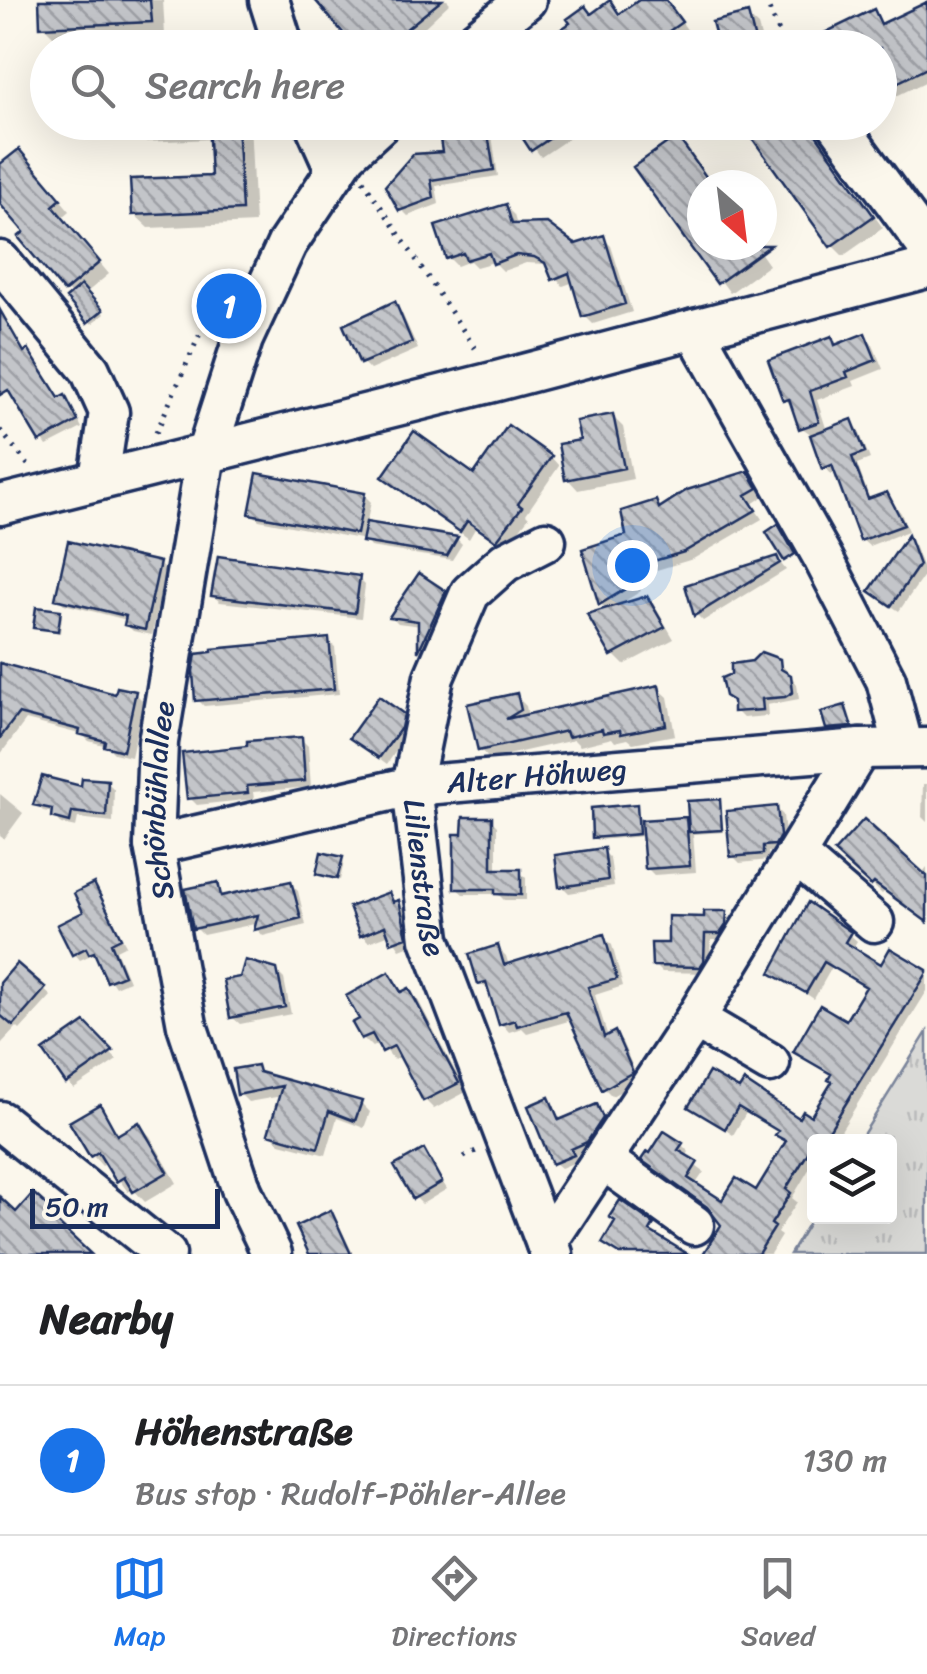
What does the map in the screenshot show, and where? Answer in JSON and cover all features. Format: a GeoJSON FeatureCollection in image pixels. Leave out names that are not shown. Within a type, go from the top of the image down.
{"type":"FeatureCollection","features":[{"type":"Feature","properties":{"kind":"street"},"geometry":{"type":"LineString","coordinates":[[269,0],[278,30]]}},
{"type":"Feature","properties":{"kind":"street"},"geometry":{"type":"LineString","coordinates":[[488,30],[526,0]]}},
{"type":"Feature","properties":{"kind":"street"},"geometry":{"type":"LineString","coordinates":[[322,140],[336,171]]}},
{"type":"Feature","properties":{"kind":"street","name":"Schönbühlallee"},"geometry":{"type":"LineString","coordinates":[[272,1254],[242,1191],[187,1025],[154,845],[158,742],[206,454],[243,338],[286,244],[348,154],[363,140]]}},
{"type":"Feature","properties":{"kind":"street"},"geometry":{"type":"LineString","coordinates":[[849,140],[927,246]]}},
{"type":"Feature","properties":{"kind":"street"},"geometry":{"type":"LineString","coordinates":[[0,261],[90,370],[109,412],[99,480]]}},
{"type":"Feature","properties":{"kind":"street"},"geometry":{"type":"LineString","coordinates":[[0,505],[497,382],[927,268]]}},
{"type":"Feature","properties":{"kind":"street"},"geometry":{"type":"LineString","coordinates":[[694,329],[822,556],[916,748]]}},
{"type":"Feature","properties":{"kind":"street","name":"Lilienstraße"},"geometry":{"type":"LineString","coordinates":[[546,541],[505,562],[470,593],[434,677],[412,786],[430,939],[550,1249]]}},
{"type":"Feature","properties":{"kind":"street","name":"Alter Höhweg"},"geometry":{"type":"LineString","coordinates":[[154,845],[412,786],[916,748]]}},
{"type":"Feature","properties":{"kind":"street"},"geometry":{"type":"LineString","coordinates":[[550,1249],[860,750]]}},
{"type":"Feature","properties":{"kind":"street"},"geometry":{"type":"LineString","coordinates":[[796,854],[874,922]]}},
{"type":"Feature","properties":{"kind":"street"},"geometry":{"type":"LineString","coordinates":[[695,1020],[770,1063]]}},
{"type":"Feature","properties":{"kind":"street"},"geometry":{"type":"LineString","coordinates":[[0,1121],[166,1254]]}},
{"type":"Feature","properties":{"kind":"street"},"geometry":{"type":"LineString","coordinates":[[603,1160],[694,1226]]}},
{"type":"Feature","properties":{"kind":"path"},"geometry":{"type":"LineString","coordinates":[[765,0],[778,30]]}},
{"type":"Feature","properties":{"kind":"path"},"geometry":{"type":"LineString","coordinates":[[377,201],[497,382]]}},
{"type":"Feature","properties":{"kind":"path"},"geometry":{"type":"LineString","coordinates":[[0,430],[50,492]]}},
{"type":"Feature","properties":{"kind":"green space"},"geometry":{"type":"Polygon","coordinates":[[[927,1032],[927,1254],[790,1254],[808,1224],[897,1224],[897,1134],[863,1134],[927,1032]]]}},
{"type":"Feature","properties":{"kind":"building"},"geometry":{"type":"Polygon","coordinates":[[[39,0],[150,0],[152,22],[40,27],[39,0]]]}},
{"type":"Feature","properties":{"kind":"building"},"geometry":{"type":"Polygon","coordinates":[[[315,0],[442,0],[405,30],[341,30],[315,0]]]}},
{"type":"Feature","properties":{"kind":"building"},"geometry":{"type":"Polygon","coordinates":[[[610,0],[619,14],[639,0],[666,0],[682,22],[671,30],[560,30],[570,23],[567,19],[585,6],[591,14],[610,0]]]}},
{"type":"Feature","properties":{"kind":"building"},"geometry":{"type":"Polygon","coordinates":[[[927,2],[927,68],[897,83],[897,30],[830,30],[874,9],[881,24],[927,2]]]}},
{"type":"Feature","properties":{"kind":"building"},"geometry":{"type":"Polygon","coordinates":[[[748,13],[752,30],[714,30],[712,22],[748,13]]]}},
{"type":"Feature","properties":{"kind":"building"},"geometry":{"type":"Polygon","coordinates":[[[209,140],[238,140],[242,210],[132,215],[130,179],[211,176],[209,140]]]}},
{"type":"Feature","properties":{"kind":"building"},"geometry":{"type":"Polygon","coordinates":[[[440,140],[489,140],[494,170],[431,180],[434,198],[399,211],[385,186],[413,154],[442,152],[440,140]]]}},
{"type":"Feature","properties":{"kind":"building"},"geometry":{"type":"Polygon","coordinates":[[[524,140],[547,140],[531,151],[524,140]]]}},
{"type":"Feature","properties":{"kind":"building"},"geometry":{"type":"Polygon","coordinates":[[[671,140],[680,140],[701,170],[687,170],[687,242],[633,167],[671,140]]]}},
{"type":"Feature","properties":{"kind":"building"},"geometry":{"type":"Polygon","coordinates":[[[753,140],[820,140],[874,216],[830,247],[753,140]]]}},
{"type":"Feature","properties":{"kind":"building"},"geometry":{"type":"Polygon","coordinates":[[[19,149],[61,199],[53,206],[100,262],[64,292],[18,237],[24,232],[0,204],[0,164],[19,149]]]}},
{"type":"Feature","properties":{"kind":"building"},"geometry":{"type":"Polygon","coordinates":[[[506,204],[512,224],[547,223],[575,244],[604,235],[625,304],[582,317],[569,273],[552,280],[545,263],[534,257],[516,255],[493,264],[489,253],[466,260],[463,253],[446,259],[435,226],[506,204]]]}},
{"type":"Feature","properties":{"kind":"building"},"geometry":{"type":"Polygon","coordinates":[[[700,260],[750,260],[717,284],[700,260]]]}},
{"type":"Feature","properties":{"kind":"building"},"geometry":{"type":"Polygon","coordinates":[[[81,285],[103,310],[87,323],[66,298],[81,285]]]}},
{"type":"Feature","properties":{"kind":"building"},"geometry":{"type":"Polygon","coordinates":[[[395,301],[412,342],[360,364],[343,325],[395,301]]]}},
{"type":"Feature","properties":{"kind":"building"},"geometry":{"type":"Polygon","coordinates":[[[0,310],[24,352],[28,349],[59,398],[65,395],[78,421],[39,442],[8,390],[0,395],[0,310]]]}},
{"type":"Feature","properties":{"kind":"building"},"geometry":{"type":"Polygon","coordinates":[[[865,333],[876,360],[846,372],[848,377],[810,391],[819,422],[799,429],[789,399],[783,401],[768,360],[832,336],[835,345],[865,333]]]}},
{"type":"Feature","properties":{"kind":"building"},"geometry":{"type":"Polygon","coordinates":[[[613,414],[624,468],[565,480],[558,444],[580,440],[576,421],[613,414]]]}},
{"type":"Feature","properties":{"kind":"building"},"geometry":{"type":"Polygon","coordinates":[[[852,419],[865,452],[852,457],[868,499],[887,492],[904,525],[860,541],[832,465],[822,469],[810,435],[852,419]]]}},
{"type":"Feature","properties":{"kind":"building"},"geometry":{"type":"Polygon","coordinates":[[[508,425],[552,456],[518,504],[522,507],[496,541],[467,521],[460,532],[382,477],[414,431],[474,474],[508,425]]]}},
{"type":"Feature","properties":{"kind":"building"},"geometry":{"type":"Polygon","coordinates":[[[748,471],[758,488],[746,495],[756,510],[684,552],[630,568],[635,583],[599,605],[582,549],[626,535],[621,511],[656,500],[659,508],[687,490],[748,471]]]}},
{"type":"Feature","properties":{"kind":"building"},"geometry":{"type":"Polygon","coordinates":[[[257,473],[365,493],[357,534],[249,514],[257,473]]]}},
{"type":"Feature","properties":{"kind":"building"},"geometry":{"type":"Polygon","coordinates":[[[366,522],[458,537],[447,556],[362,542],[366,522]]]}},
{"type":"Feature","properties":{"kind":"building"},"geometry":{"type":"Polygon","coordinates":[[[778,524],[795,554],[784,561],[766,532],[778,524]]]}},
{"type":"Feature","properties":{"kind":"building"},"geometry":{"type":"Polygon","coordinates":[[[908,535],[919,565],[891,606],[869,591],[908,535]]]}},
{"type":"Feature","properties":{"kind":"building"},"geometry":{"type":"Polygon","coordinates":[[[68,541],[160,562],[145,630],[124,625],[126,616],[55,599],[68,541]]]}},
{"type":"Feature","properties":{"kind":"building"},"geometry":{"type":"Polygon","coordinates":[[[218,556],[360,576],[355,613],[211,596],[218,556]]]}},
{"type":"Feature","properties":{"kind":"building"},"geometry":{"type":"Polygon","coordinates":[[[777,556],[780,563],[694,616],[685,585],[777,556]]]}},
{"type":"Feature","properties":{"kind":"building"},"geometry":{"type":"Polygon","coordinates":[[[419,573],[446,591],[418,652],[418,621],[389,617],[419,573]]]}},
{"type":"Feature","properties":{"kind":"building"},"geometry":{"type":"Polygon","coordinates":[[[647,596],[665,627],[611,656],[587,614],[647,596]]]}},
{"type":"Feature","properties":{"kind":"building"},"geometry":{"type":"Polygon","coordinates":[[[36,607],[61,610],[58,631],[33,628],[36,607]]]}},
{"type":"Feature","properties":{"kind":"building"},"geometry":{"type":"Polygon","coordinates":[[[329,638],[334,689],[195,701],[196,654],[212,649],[329,638]]]}},
{"type":"Feature","properties":{"kind":"building"},"geometry":{"type":"Polygon","coordinates":[[[761,652],[780,659],[781,669],[791,675],[793,692],[785,697],[762,699],[763,710],[733,712],[733,701],[725,696],[721,678],[731,674],[731,664],[752,661],[761,652]]]}},
{"type":"Feature","properties":{"kind":"building"},"geometry":{"type":"Polygon","coordinates":[[[0,663],[115,694],[117,687],[136,691],[123,751],[79,734],[80,730],[18,714],[0,738],[0,663]]]}},
{"type":"Feature","properties":{"kind":"building"},"geometry":{"type":"Polygon","coordinates":[[[659,685],[666,725],[621,734],[620,730],[603,733],[602,729],[568,737],[566,731],[478,751],[467,704],[517,693],[521,710],[506,719],[659,685]]]}},
{"type":"Feature","properties":{"kind":"building"},"geometry":{"type":"Polygon","coordinates":[[[379,696],[404,714],[401,728],[379,758],[349,738],[379,696]]]}},
{"type":"Feature","properties":{"kind":"building"},"geometry":{"type":"Polygon","coordinates":[[[845,705],[852,727],[826,729],[821,712],[845,705]]]}},
{"type":"Feature","properties":{"kind":"building"},"geometry":{"type":"Polygon","coordinates":[[[302,737],[305,781],[247,786],[248,793],[187,799],[182,753],[247,746],[247,741],[302,737]]]}},
{"type":"Feature","properties":{"kind":"building"},"geometry":{"type":"Polygon","coordinates":[[[42,776],[81,786],[82,778],[108,780],[106,816],[72,812],[70,822],[51,817],[52,809],[33,805],[42,776]]]}},
{"type":"Feature","properties":{"kind":"building"},"geometry":{"type":"Polygon","coordinates":[[[720,799],[722,830],[689,832],[687,801],[720,799]]]}},
{"type":"Feature","properties":{"kind":"building"},"geometry":{"type":"Polygon","coordinates":[[[637,804],[639,834],[592,838],[591,808],[637,804]]]}},
{"type":"Feature","properties":{"kind":"building"},"geometry":{"type":"Polygon","coordinates":[[[777,806],[780,836],[775,845],[763,846],[763,854],[730,857],[726,811],[777,806]]]}},
{"type":"Feature","properties":{"kind":"building"},"geometry":{"type":"Polygon","coordinates":[[[463,817],[492,817],[492,869],[521,869],[521,895],[495,894],[495,889],[454,889],[454,834],[462,834],[463,817]]]}},
{"type":"Feature","properties":{"kind":"building"},"geometry":{"type":"Polygon","coordinates":[[[686,817],[690,866],[645,869],[641,820],[686,817]]]}},
{"type":"Feature","properties":{"kind":"building"},"geometry":{"type":"Polygon","coordinates":[[[864,819],[927,876],[927,922],[874,883],[871,886],[834,852],[864,819]]]}},
{"type":"Feature","properties":{"kind":"building"},"geometry":{"type":"Polygon","coordinates":[[[604,848],[608,880],[559,887],[555,855],[604,848]]]}},
{"type":"Feature","properties":{"kind":"building"},"geometry":{"type":"Polygon","coordinates":[[[321,852],[343,857],[337,879],[316,874],[321,852]]]}},
{"type":"Feature","properties":{"kind":"building"},"geometry":{"type":"Polygon","coordinates":[[[291,881],[301,918],[254,930],[258,915],[193,929],[185,889],[218,882],[221,896],[291,881]]]}},
{"type":"Feature","properties":{"kind":"building"},"geometry":{"type":"Polygon","coordinates":[[[94,883],[121,938],[111,943],[124,975],[107,982],[94,952],[89,954],[86,948],[72,955],[57,925],[83,912],[74,893],[94,883]]]}},
{"type":"Feature","properties":{"kind":"building"},"geometry":{"type":"Polygon","coordinates":[[[389,892],[393,902],[399,900],[407,937],[391,943],[385,926],[360,936],[349,907],[389,892]]]}},
{"type":"Feature","properties":{"kind":"building"},"geometry":{"type":"Polygon","coordinates":[[[808,902],[851,932],[845,942],[881,964],[890,948],[927,970],[827,1134],[807,1134],[807,1154],[786,1189],[791,1193],[758,1254],[703,1254],[721,1225],[707,1207],[641,1160],[664,1131],[683,1143],[678,1150],[698,1162],[688,1178],[722,1200],[736,1178],[756,1190],[786,1141],[775,1135],[778,1131],[738,1107],[725,1129],[688,1107],[709,1072],[739,1089],[744,1081],[799,1118],[803,1111],[811,1116],[832,1082],[828,1080],[831,1074],[793,1052],[820,1005],[846,1020],[866,987],[824,962],[806,993],[770,973],[808,902]]]}},
{"type":"Feature","properties":{"kind":"building"},"geometry":{"type":"Polygon","coordinates":[[[704,911],[727,911],[726,925],[720,934],[705,934],[704,961],[700,967],[652,966],[651,943],[668,943],[668,916],[704,917],[704,911]]]}},
{"type":"Feature","properties":{"kind":"building"},"geometry":{"type":"Polygon","coordinates":[[[604,934],[617,979],[588,987],[604,1037],[615,1031],[633,1072],[602,1090],[566,1012],[517,1026],[515,1020],[499,1025],[486,982],[478,984],[469,954],[498,945],[504,965],[604,934]]]}},
{"type":"Feature","properties":{"kind":"building"},"geometry":{"type":"Polygon","coordinates":[[[245,960],[277,969],[285,1007],[230,1018],[223,980],[240,977],[245,960]]]}},
{"type":"Feature","properties":{"kind":"building"},"geometry":{"type":"Polygon","coordinates":[[[17,963],[46,988],[13,1026],[0,1015],[0,983],[17,963]]]}},
{"type":"Feature","properties":{"kind":"building"},"geometry":{"type":"Polygon","coordinates":[[[389,972],[401,992],[409,988],[459,1083],[423,1101],[394,1046],[382,1052],[372,1034],[361,1039],[352,1023],[359,1019],[346,996],[389,972]]]}},
{"type":"Feature","properties":{"kind":"building"},"geometry":{"type":"Polygon","coordinates":[[[85,1022],[113,1051],[66,1084],[43,1051],[85,1022]]]}},
{"type":"Feature","properties":{"kind":"building"},"geometry":{"type":"Polygon","coordinates":[[[257,1065],[259,1072],[362,1101],[355,1121],[329,1111],[318,1148],[268,1134],[282,1086],[237,1095],[233,1069],[257,1065]]]}},
{"type":"Feature","properties":{"kind":"building"},"geometry":{"type":"Polygon","coordinates":[[[549,1097],[559,1120],[597,1104],[603,1118],[587,1142],[571,1149],[574,1155],[552,1164],[528,1106],[549,1097]]]}},
{"type":"Feature","properties":{"kind":"building"},"geometry":{"type":"Polygon","coordinates":[[[100,1104],[117,1135],[139,1122],[168,1172],[133,1192],[124,1177],[116,1182],[98,1152],[90,1157],[69,1122],[100,1104]]]}},
{"type":"Feature","properties":{"kind":"building"},"geometry":{"type":"Polygon","coordinates":[[[424,1149],[442,1182],[413,1199],[394,1166],[424,1149]]]}},
{"type":"Feature","properties":{"kind":"building"},"geometry":{"type":"Polygon","coordinates":[[[33,1193],[50,1208],[46,1212],[91,1254],[0,1254],[0,1197],[16,1212],[33,1193]]]}},
{"type":"Feature","properties":{"kind":"building"},"geometry":{"type":"Polygon","coordinates":[[[620,1200],[654,1224],[650,1231],[688,1254],[620,1254],[602,1243],[615,1221],[609,1217],[620,1200]]]}},
{"type":"Feature","properties":{"kind":"building"},"geometry":{"type":"Polygon","coordinates":[[[331,1210],[351,1254],[309,1254],[296,1226],[331,1210]]]}},
{"type":"Feature","properties":{"kind":"place","name":"Höhenstraße"},"geometry":{"type":"Point","coordinates":[229,306]}}]}
